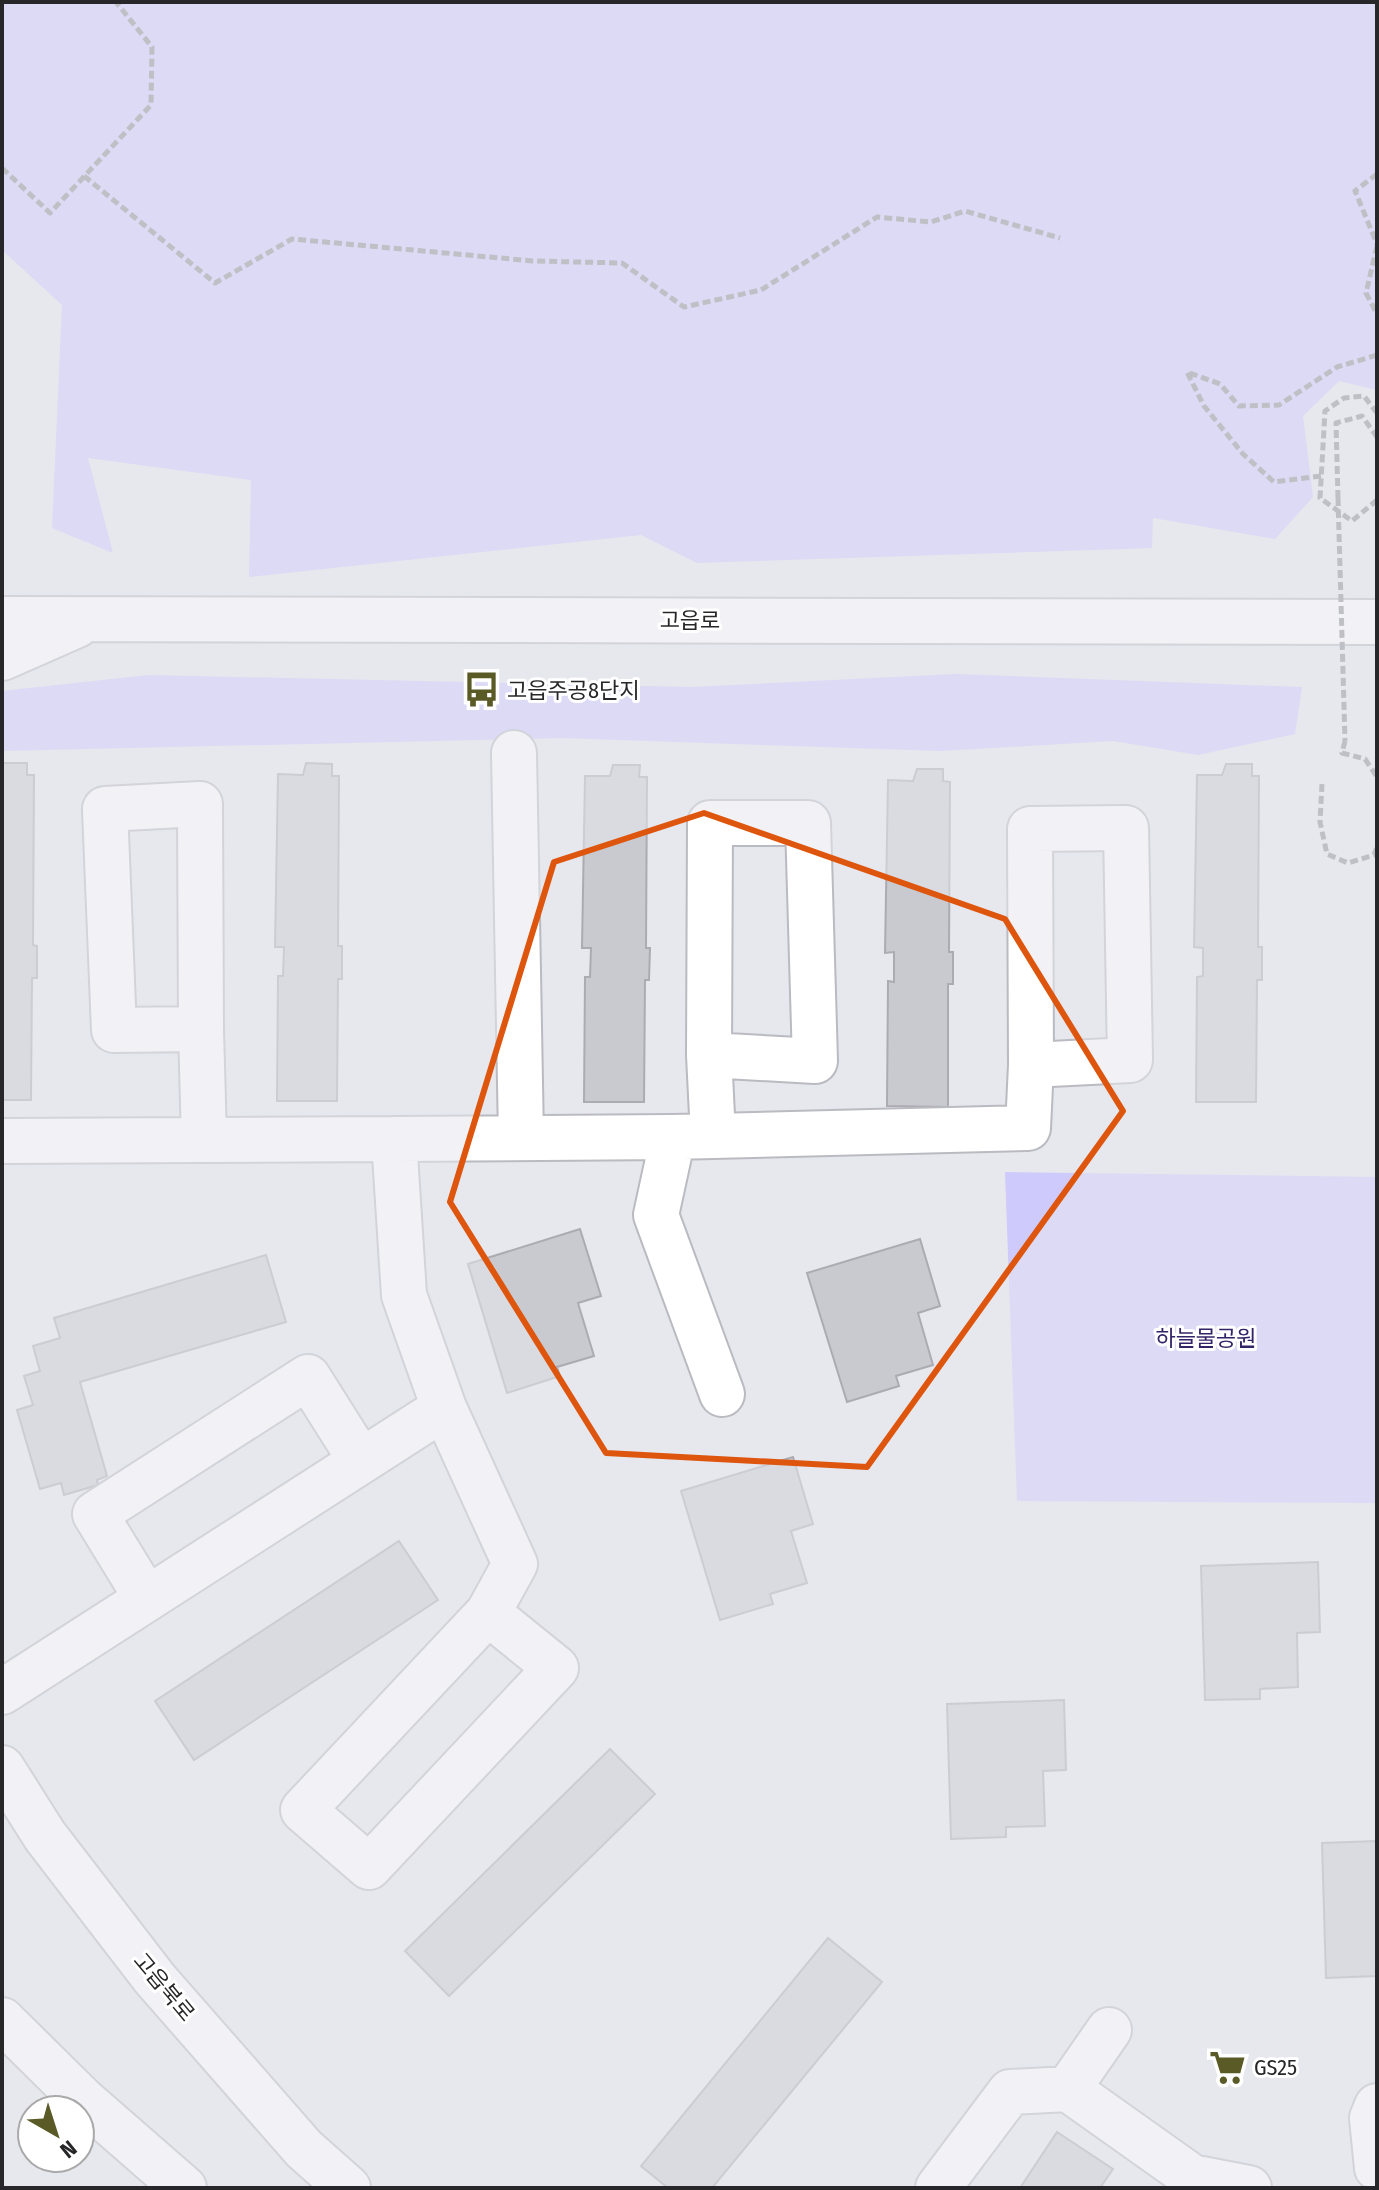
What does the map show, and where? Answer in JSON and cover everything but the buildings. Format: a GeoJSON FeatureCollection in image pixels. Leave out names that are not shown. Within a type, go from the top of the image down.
{"type":"FeatureCollection","features":[{"type":"Feature","properties":{"kind":"street"},"geometry":{"type":"LineString","coordinates":[[2,595],[90,619]]}},
{"type":"Feature","properties":{"kind":"street","name":"고읍로"},"geometry":{"type":"LineString","coordinates":[[2,619],[1377,622]]}},
{"type":"Feature","properties":{"kind":"street"},"geometry":{"type":"LineString","coordinates":[[2,658],[90,619]]}},
{"type":"Feature","properties":{"kind":"street"},"geometry":{"type":"LineString","coordinates":[[514,753],[521,1137]]}},
{"type":"Feature","properties":{"kind":"street"},"geometry":{"type":"LineString","coordinates":[[201,1029],[114,1030],[105,809],[200,804],[204,1140]]}},
{"type":"Feature","properties":{"kind":"street"},"geometry":{"type":"LineString","coordinates":[[709,1055],[815,1061],[808,823],[710,823],[709,1055],[693,1136],[656,1215],[722,1394]]}},
{"type":"Feature","properties":{"kind":"street"},"geometry":{"type":"LineString","coordinates":[[2,1141],[693,1136],[1028,1128],[1031,1065],[1030,829],[1126,828],[1130,1060],[1031,1065]]}},
{"type":"Feature","properties":{"kind":"street"},"geometry":{"type":"LineString","coordinates":[[394,1139],[404,1295],[444,1408],[515,1564],[488,1613],[303,1810],[369,1867],[556,1668],[488,1613]]}},
{"type":"Feature","properties":{"kind":"street"},"geometry":{"type":"LineString","coordinates":[[147,1599],[95,1514],[308,1377],[361,1461]]}},
{"type":"Feature","properties":{"kind":"street"},"geometry":{"type":"LineString","coordinates":[[2,1692],[444,1408]]}},
{"type":"Feature","properties":{"kind":"street","name":"고읍북로"},"geometry":{"type":"LineString","coordinates":[[2,1768],[45,1836],[155,1979],[304,2149],[348,2188]]}},
{"type":"Feature","properties":{"kind":"street"},"geometry":{"type":"LineString","coordinates":[[2,2020],[82,2099],[184,2188]]}},
{"type":"Feature","properties":{"kind":"street"},"geometry":{"type":"LineString","coordinates":[[1068,2089],[1109,2030]]}},
{"type":"Feature","properties":{"kind":"street"},"geometry":{"type":"LineString","coordinates":[[938,2188],[1010,2092],[1068,2089],[1192,2177],[1249,2188]]}},
{"type":"Feature","properties":{"kind":"street"},"geometry":{"type":"LineString","coordinates":[[1377,2106],[1372,2118],[1377,2168]]}},
{"type":"Feature","properties":{"kind":"path"},"geometry":{"type":"LineString","coordinates":[[2,168],[50,213],[151,105],[152,47],[116,2]]}},
{"type":"Feature","properties":{"kind":"path"},"geometry":{"type":"LineString","coordinates":[[1377,174],[1355,191],[1377,245],[1366,293],[1377,314]]}},
{"type":"Feature","properties":{"kind":"path"},"geometry":{"type":"LineString","coordinates":[[84,176],[215,283],[292,239],[533,261],[622,263],[684,307],[761,290],[877,217],[931,222],[965,211],[1060,238]]}},
{"type":"Feature","properties":{"kind":"path"},"geometry":{"type":"LineString","coordinates":[[1321,476],[1274,482],[1243,454],[1204,406],[1187,372],[1220,384],[1239,406],[1279,405],[1337,367],[1377,355]]}},
{"type":"Feature","properties":{"kind":"path"},"geometry":{"type":"LineString","coordinates":[[1377,413],[1364,396],[1344,398],[1325,411],[1320,498],[1352,521],[1377,500]]}},
{"type":"Feature","properties":{"kind":"path"},"geometry":{"type":"LineString","coordinates":[[1377,437],[1362,416],[1336,423],[1345,741],[1342,753],[1365,759],[1377,777]]}},
{"type":"Feature","properties":{"kind":"path"},"geometry":{"type":"LineString","coordinates":[[1322,784],[1320,822],[1327,854],[1348,863],[1374,855],[1377,847]]}},
{"type":"Feature","properties":{"kind":"highlighted area"},"geometry":{"type":"Polygon","coordinates":[[[704,813],[1005,919],[1123,1111],[867,1467],[606,1453],[450,1202],[554,862],[704,813]]]}},
{"type":"Feature","properties":{"kind":"green space"},"geometry":{"type":"Polygon","coordinates":[[[4,2],[1377,2],[1377,390],[1339,381],[1303,416],[1313,497],[1275,539],[1153,518],[1152,548],[697,563],[641,535],[249,577],[251,480],[88,458],[113,553],[52,528],[62,305],[2,250],[4,2]]]}},
{"type":"Feature","properties":{"kind":"green space"},"geometry":{"type":"Polygon","coordinates":[[[955,674],[1302,687],[1295,734],[1198,755],[1113,741],[941,751],[561,738],[2,751],[2,691],[148,675],[692,687],[955,674]]]}},
{"type":"Feature","properties":{"kind":"green space","name":"하늘물공원"},"geometry":{"type":"Polygon","coordinates":[[[1005,1172],[1377,1177],[1377,1503],[1017,1501],[1005,1172]]]}},
{"type":"Feature","properties":{"kind":"place","name":"고읍주공8단지"},"geometry":{"type":"Point","coordinates":[481,690]}},
{"type":"Feature","properties":{"kind":"place","name":"GS25"},"geometry":{"type":"Point","coordinates":[1228,2067]}}]}
